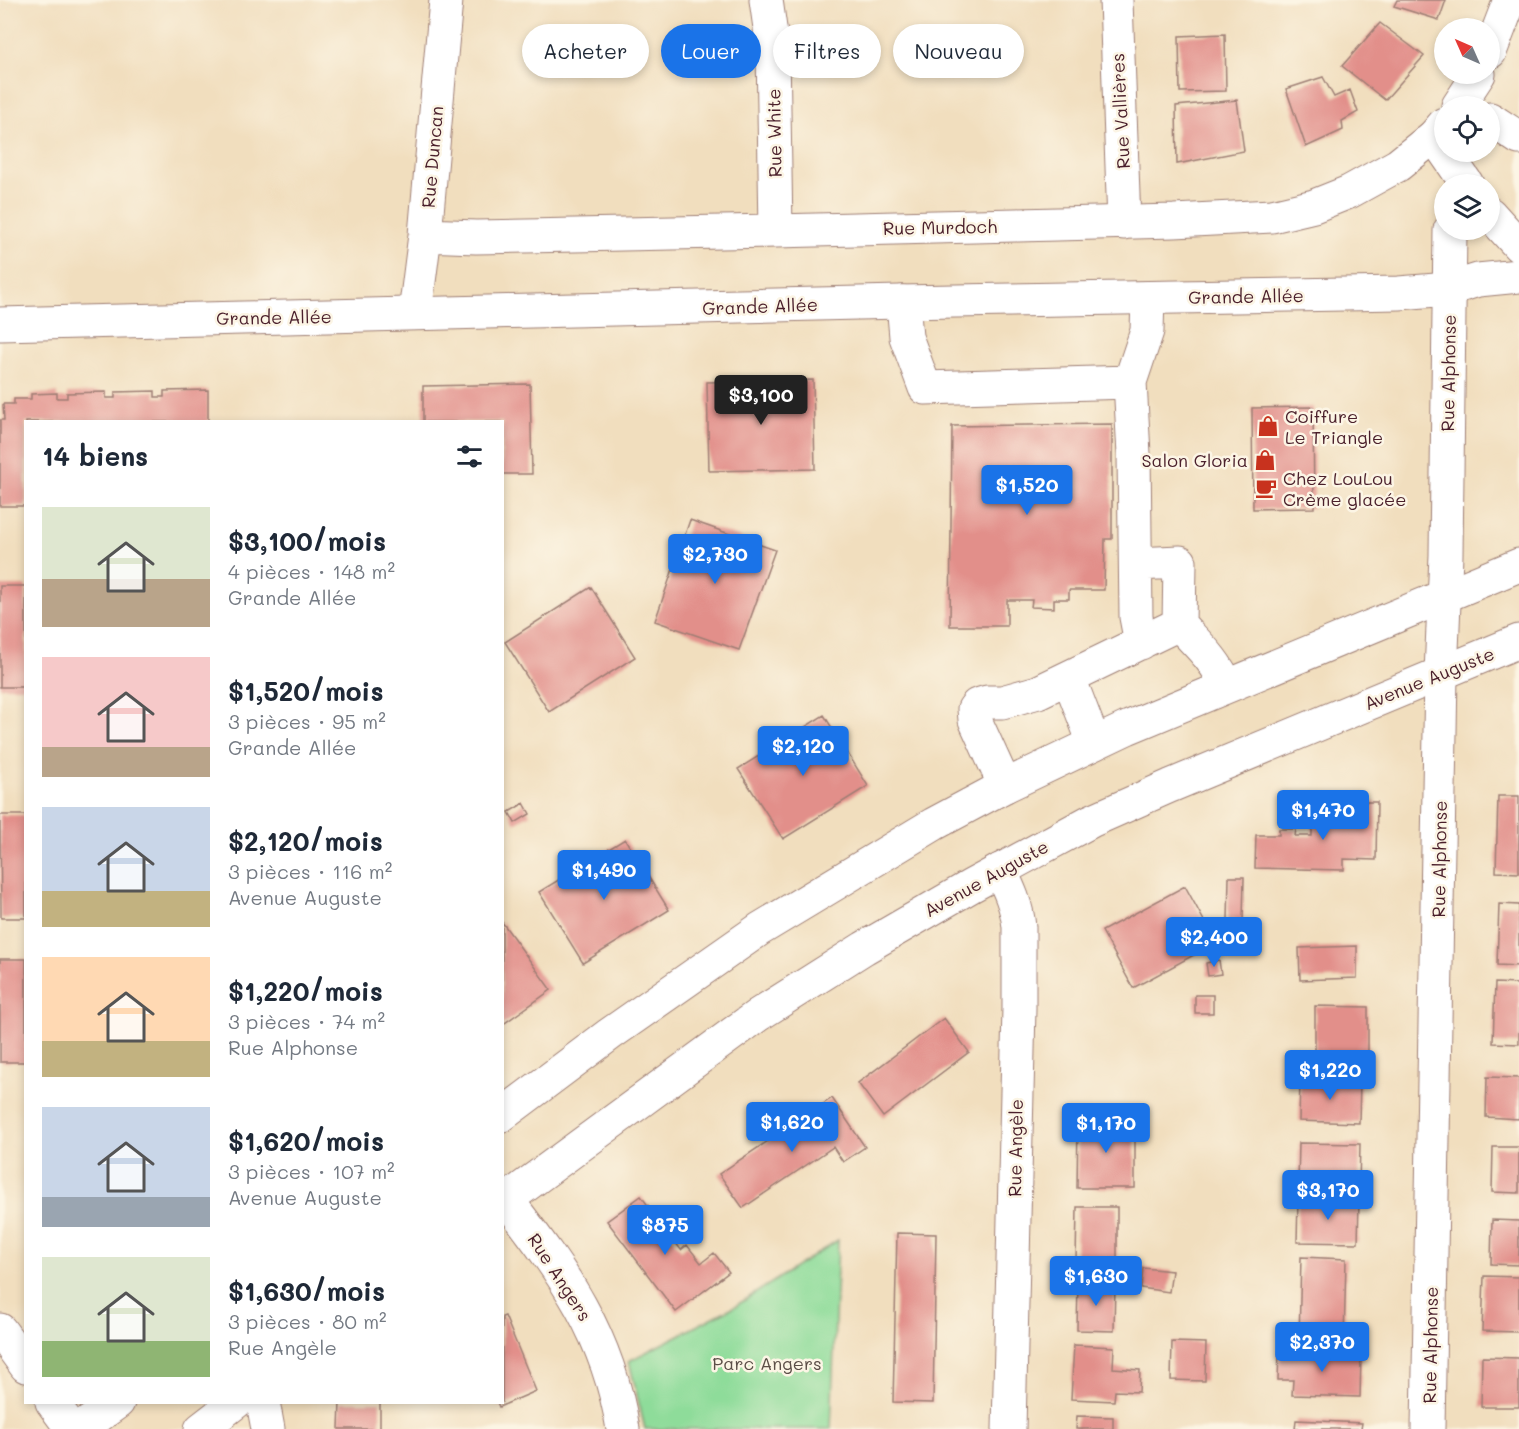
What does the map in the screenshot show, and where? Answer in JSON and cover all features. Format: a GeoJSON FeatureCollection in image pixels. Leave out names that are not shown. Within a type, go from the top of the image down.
{"type":"FeatureCollection","features":[{"type":"Feature","properties":{"kind":"street","name":"Rue Duncan"},"geometry":{"type":"LineString","coordinates":[[415,313],[425,235],[446,0]]}},
{"type":"Feature","properties":{"kind":"street","name":"Rue White"},"geometry":{"type":"LineString","coordinates":[[766,0],[773,49],[776,231]]}},
{"type":"Feature","properties":{"kind":"street","name":"Rue Vallières"},"geometry":{"type":"LineString","coordinates":[[1116,0],[1124,223]]}},
{"type":"Feature","properties":{"kind":"street"},"geometry":{"type":"LineString","coordinates":[[1500,26],[1510,0]]}},
{"type":"Feature","properties":{"kind":"street"},"geometry":{"type":"LineString","coordinates":[[1500,126],[1519,138]]}},
{"type":"Feature","properties":{"kind":"street","name":"Rue Murdoch"},"geometry":{"type":"LineString","coordinates":[[425,235],[476,237],[776,231],[1124,223],[1272,216],[1314,206],[1349,192],[1398,165],[1434,131]]}},
{"type":"Feature","properties":{"kind":"street"},"geometry":{"type":"LineString","coordinates":[[1500,225],[1519,246]]}},
{"type":"Feature","properties":{"kind":"street"},"geometry":{"type":"LineString","coordinates":[[1449,240],[1449,289]]}},
{"type":"Feature","properties":{"kind":"street","name":"Grande Allée"},"geometry":{"type":"LineString","coordinates":[[0,324],[903,302],[1399,293],[1449,289],[1478,280],[1519,276]]}},
{"type":"Feature","properties":{"kind":"street","name":"Rue Alphonse"},"geometry":{"type":"LineString","coordinates":[[1428,1429],[1449,289]]}},
{"type":"Feature","properties":{"kind":"street"},"geometry":{"type":"LineString","coordinates":[[1141,643],[1136,617],[1130,382],[1147,331],[1148,298]]}},
{"type":"Feature","properties":{"kind":"street"},"geometry":{"type":"LineString","coordinates":[[903,302],[906,337],[925,388],[1130,382]]}},
{"type":"Feature","properties":{"kind":"street"},"geometry":{"type":"LineString","coordinates":[[1136,564],[1180,562],[1179,624],[1213,660],[1226,686]]}},
{"type":"Feature","properties":{"kind":"street"},"geometry":{"type":"LineString","coordinates":[[504,1114],[626,1023],[759,929],[917,834],[1005,786],[1094,743],[1226,686],[1519,565]]}},
{"type":"Feature","properties":{"kind":"street"},"geometry":{"type":"LineString","coordinates":[[1005,786],[975,720],[974,710],[977,705],[1029,695],[1179,624]]}},
{"type":"Feature","properties":{"kind":"street","name":"Avenue Auguste"},"geometry":{"type":"LineString","coordinates":[[505,1201],[758,1015],[898,928],[1000,870],[1092,821],[1170,786],[1519,641]]}},
{"type":"Feature","properties":{"kind":"street"},"geometry":{"type":"LineString","coordinates":[[1069,678],[1094,743]]}},
{"type":"Feature","properties":{"kind":"street","name":"Rue Angèle"},"geometry":{"type":"LineString","coordinates":[[1000,870],[1018,913],[1019,1008],[1009,1429]]}},
{"type":"Feature","properties":{"kind":"street","name":"Rue Angers"},"geometry":{"type":"LineString","coordinates":[[505,1201],[551,1258],[582,1307],[608,1366],[623,1429]]}},
{"type":"Feature","properties":{"kind":"street"},"geometry":{"type":"LineString","coordinates":[[0,1330],[24,1363]]}},
{"type":"Feature","properties":{"kind":"street"},"geometry":{"type":"LineString","coordinates":[[53,1404],[72,1429]]}},
{"type":"Feature","properties":{"kind":"street"},"geometry":{"type":"LineString","coordinates":[[80,1429],[115,1404]]}},
{"type":"Feature","properties":{"kind":"street"},"geometry":{"type":"LineString","coordinates":[[201,1429],[233,1404]]}},
{"type":"Feature","properties":{"kind":"street"},"geometry":{"type":"LineString","coordinates":[[263,1404],[268,1429]]}},
{"type":"Feature","properties":{"kind":"green space","name":"Parc Angers"},"geometry":{"type":"Polygon","coordinates":[[[838,1240],[831,1429],[645,1429],[629,1361],[737,1305],[838,1240]]]}},
{"type":"Feature","properties":{"kind":"building"},"geometry":{"type":"Polygon","coordinates":[[[1397,0],[1446,0],[1440,18],[1434,18],[1394,6],[1397,0]]]}},
{"type":"Feature","properties":{"kind":"building"},"geometry":{"type":"Polygon","coordinates":[[[1380,23],[1424,56],[1385,100],[1342,66],[1380,23]]]}},
{"type":"Feature","properties":{"kind":"building"},"geometry":{"type":"Polygon","coordinates":[[[1225,34],[1226,91],[1180,92],[1179,36],[1225,34]]]}},
{"type":"Feature","properties":{"kind":"building"},"geometry":{"type":"Polygon","coordinates":[[[1323,77],[1334,97],[1350,90],[1358,112],[1342,121],[1343,130],[1306,147],[1286,89],[1323,77]]]}},
{"type":"Feature","properties":{"kind":"building"},"geometry":{"type":"Polygon","coordinates":[[[1237,100],[1244,151],[1177,164],[1176,106],[1237,100]]]}},
{"type":"Feature","properties":{"kind":"building"},"geometry":{"type":"Polygon","coordinates":[[[813,380],[815,469],[709,471],[707,382],[813,380]]]}},
{"type":"Feature","properties":{"kind":"building"},"geometry":{"type":"Polygon","coordinates":[[[530,384],[532,474],[504,474],[504,420],[423,420],[423,386],[530,384]]]}},
{"type":"Feature","properties":{"kind":"building"},"geometry":{"type":"Polygon","coordinates":[[[208,390],[208,420],[24,420],[24,506],[0,506],[0,420],[4,420],[3,404],[14,404],[14,399],[31,399],[31,394],[57,393],[57,398],[67,398],[67,393],[106,392],[106,398],[115,398],[115,392],[155,391],[155,397],[164,397],[164,391],[208,390]]]}},
{"type":"Feature","properties":{"kind":"building"},"geometry":{"type":"Polygon","coordinates":[[[1313,407],[1314,508],[1253,509],[1252,408],[1313,407]]]}},
{"type":"Feature","properties":{"kind":"building"},"geometry":{"type":"Polygon","coordinates":[[[1112,424],[1112,539],[1105,539],[1104,590],[1069,590],[1069,599],[1054,599],[1054,608],[1031,607],[1032,600],[1007,600],[1007,626],[950,626],[952,426],[1112,424]]]}},
{"type":"Feature","properties":{"kind":"building"},"geometry":{"type":"Polygon","coordinates":[[[690,520],[775,550],[739,650],[655,621],[690,520]]]}},
{"type":"Feature","properties":{"kind":"building"},"geometry":{"type":"Polygon","coordinates":[[[0,586],[24,586],[24,687],[0,687],[0,586]]]}},
{"type":"Feature","properties":{"kind":"building"},"geometry":{"type":"Polygon","coordinates":[[[591,587],[635,657],[549,712],[505,642],[591,587]]]}},
{"type":"Feature","properties":{"kind":"building"},"geometry":{"type":"Polygon","coordinates":[[[824,715],[868,786],[783,839],[738,769],[824,715]]]}},
{"type":"Feature","properties":{"kind":"building"},"geometry":{"type":"Polygon","coordinates":[[[1498,796],[1519,796],[1519,873],[1496,872],[1498,796]]]}},
{"type":"Feature","properties":{"kind":"building"},"geometry":{"type":"Polygon","coordinates":[[[1345,797],[1357,797],[1357,802],[1377,802],[1376,860],[1344,859],[1344,870],[1255,868],[1256,835],[1279,835],[1279,829],[1296,829],[1295,836],[1312,836],[1312,812],[1327,812],[1327,819],[1344,820],[1345,797]]]}},
{"type":"Feature","properties":{"kind":"building"},"geometry":{"type":"Polygon","coordinates":[[[524,803],[530,814],[515,823],[509,812],[524,803]]]}},
{"type":"Feature","properties":{"kind":"building"},"geometry":{"type":"Polygon","coordinates":[[[0,815],[24,815],[24,918],[1,918],[0,815]]]}},
{"type":"Feature","properties":{"kind":"building"},"geometry":{"type":"Polygon","coordinates":[[[625,839],[669,910],[583,963],[539,892],[625,839]]]}},
{"type":"Feature","properties":{"kind":"building"},"geometry":{"type":"Polygon","coordinates":[[[1229,877],[1244,877],[1243,921],[1228,920],[1229,877]]]}},
{"type":"Feature","properties":{"kind":"building"},"geometry":{"type":"Polygon","coordinates":[[[1185,886],[1216,943],[1133,988],[1102,931],[1185,886]]]}},
{"type":"Feature","properties":{"kind":"building"},"geometry":{"type":"Polygon","coordinates":[[[1499,904],[1519,905],[1519,966],[1497,965],[1499,904]]]}},
{"type":"Feature","properties":{"kind":"building"},"geometry":{"type":"Polygon","coordinates":[[[504,925],[551,990],[504,1024],[504,925]]]}},
{"type":"Feature","properties":{"kind":"building"},"geometry":{"type":"Polygon","coordinates":[[[1357,946],[1357,978],[1300,980],[1299,948],[1357,946]]]}},
{"type":"Feature","properties":{"kind":"building"},"geometry":{"type":"Polygon","coordinates":[[[0,959],[24,959],[24,1062],[0,1062],[0,959]]]}},
{"type":"Feature","properties":{"kind":"building"},"geometry":{"type":"Polygon","coordinates":[[[1219,960],[1221,974],[1208,976],[1206,963],[1219,960]]]}},
{"type":"Feature","properties":{"kind":"building"},"geometry":{"type":"Polygon","coordinates":[[[1495,983],[1519,984],[1519,1044],[1493,1043],[1495,983]]]}},
{"type":"Feature","properties":{"kind":"building"},"geometry":{"type":"Polygon","coordinates":[[[1195,995],[1213,995],[1213,1013],[1195,1013],[1195,995]]]}},
{"type":"Feature","properties":{"kind":"building"},"geometry":{"type":"Polygon","coordinates":[[[1315,1006],[1368,1007],[1368,1056],[1315,1055],[1315,1006]]]}},
{"type":"Feature","properties":{"kind":"building"},"geometry":{"type":"Polygon","coordinates":[[[944,1018],[969,1052],[883,1117],[858,1083],[944,1018]]]}},
{"type":"Feature","properties":{"kind":"building"},"geometry":{"type":"Polygon","coordinates":[[[1487,1077],[1519,1078],[1519,1119],[1486,1117],[1487,1077]]]}},
{"type":"Feature","properties":{"kind":"building"},"geometry":{"type":"Polygon","coordinates":[[[1300,1079],[1360,1081],[1359,1123],[1299,1121],[1300,1079]]]}},
{"type":"Feature","properties":{"kind":"building"},"geometry":{"type":"Polygon","coordinates":[[[832,1098],[865,1147],[843,1162],[833,1147],[743,1208],[719,1174],[832,1098]]]}},
{"type":"Feature","properties":{"kind":"building"},"geometry":{"type":"Polygon","coordinates":[[[1078,1119],[1135,1120],[1135,1188],[1077,1188],[1078,1119]]]}},
{"type":"Feature","properties":{"kind":"building"},"geometry":{"type":"Polygon","coordinates":[[[1299,1143],[1360,1144],[1359,1186],[1298,1185],[1299,1143]]]}},
{"type":"Feature","properties":{"kind":"building"},"geometry":{"type":"Polygon","coordinates":[[[1493,1147],[1519,1147],[1519,1193],[1492,1192],[1493,1147]]]}},
{"type":"Feature","properties":{"kind":"building"},"geometry":{"type":"Polygon","coordinates":[[[641,1196],[681,1250],[687,1245],[701,1263],[714,1253],[729,1272],[676,1312],[607,1221],[641,1196]]]}},
{"type":"Feature","properties":{"kind":"building"},"geometry":{"type":"Polygon","coordinates":[[[1298,1199],[1359,1201],[1358,1243],[1297,1242],[1298,1199]]]}},
{"type":"Feature","properties":{"kind":"building"},"geometry":{"type":"Polygon","coordinates":[[[1077,1207],[1117,1207],[1117,1262],[1076,1261],[1077,1207]]]}},
{"type":"Feature","properties":{"kind":"building"},"geometry":{"type":"Polygon","coordinates":[[[1492,1220],[1519,1221],[1519,1265],[1491,1264],[1492,1220]]]}},
{"type":"Feature","properties":{"kind":"building"},"geometry":{"type":"Polygon","coordinates":[[[897,1233],[936,1234],[933,1403],[893,1402],[897,1233]]]}},
{"type":"Feature","properties":{"kind":"building"},"geometry":{"type":"Polygon","coordinates":[[[1301,1257],[1346,1259],[1344,1341],[1299,1340],[1301,1257]]]}},
{"type":"Feature","properties":{"kind":"building"},"geometry":{"type":"Polygon","coordinates":[[[1143,1268],[1172,1271],[1169,1292],[1141,1288],[1143,1268]]]}},
{"type":"Feature","properties":{"kind":"building"},"geometry":{"type":"Polygon","coordinates":[[[1484,1276],[1519,1277],[1519,1332],[1482,1331],[1484,1276]]]}},
{"type":"Feature","properties":{"kind":"building"},"geometry":{"type":"Polygon","coordinates":[[[1078,1283],[1115,1284],[1114,1331],[1077,1330],[1078,1283]]]}},
{"type":"Feature","properties":{"kind":"building"},"geometry":{"type":"Polygon","coordinates":[[[504,1316],[536,1391],[499,1407],[498,1404],[504,1404],[504,1316]]]}},
{"type":"Feature","properties":{"kind":"building"},"geometry":{"type":"Polygon","coordinates":[[[1172,1342],[1206,1343],[1205,1381],[1171,1380],[1172,1342]]]}},
{"type":"Feature","properties":{"kind":"building"},"geometry":{"type":"Polygon","coordinates":[[[1074,1345],[1114,1347],[1113,1368],[1140,1370],[1139,1392],[1115,1391],[1114,1401],[1071,1399],[1074,1345]]]}},
{"type":"Feature","properties":{"kind":"building"},"geometry":{"type":"Polygon","coordinates":[[[1279,1351],[1361,1354],[1360,1397],[1292,1395],[1293,1380],[1278,1380],[1279,1351]]]}},
{"type":"Feature","properties":{"kind":"building"},"geometry":{"type":"Polygon","coordinates":[[[1482,1357],[1519,1358],[1519,1407],[1481,1407],[1482,1357]]]}},
{"type":"Feature","properties":{"kind":"building"},"geometry":{"type":"Polygon","coordinates":[[[340,1404],[380,1404],[380,1429],[339,1429],[340,1404]]]}},
{"type":"Feature","properties":{"kind":"building"},"geometry":{"type":"Polygon","coordinates":[[[1077,1416],[1113,1417],[1113,1429],[1076,1429],[1077,1416]]]}},
{"type":"Feature","properties":{"kind":"building"},"geometry":{"type":"Polygon","coordinates":[[[1296,1420],[1362,1423],[1361,1429],[1295,1429],[1296,1420]]]}},
{"type":"Feature","properties":{"kind":"place","name":"Coiffure Le Triangle"},"geometry":{"type":"Point","coordinates":[1268,426]}},
{"type":"Feature","properties":{"kind":"place","name":"Salon Gloria"},"geometry":{"type":"Point","coordinates":[1265,460]}},
{"type":"Feature","properties":{"kind":"place","name":"Chez LouLou Crème glacée"},"geometry":{"type":"Point","coordinates":[1266,488]}}]}
